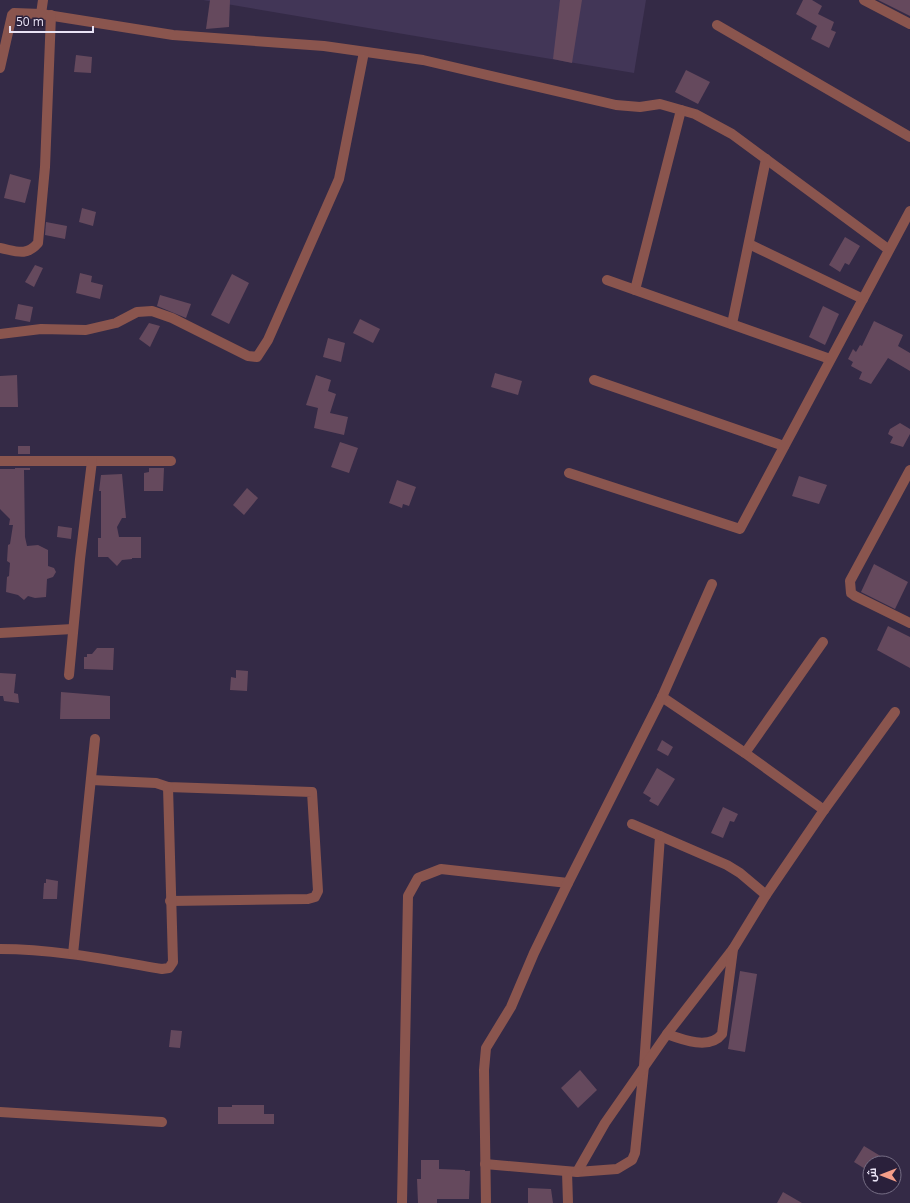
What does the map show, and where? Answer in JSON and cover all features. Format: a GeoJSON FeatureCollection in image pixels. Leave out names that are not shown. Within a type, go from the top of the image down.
{"type":"FeatureCollection","features":[{"type":"Feature","properties":{"kind":"street"},"geometry":{"type":"LineString","coordinates":[[0,248],[26,253],[33,250],[38,243],[46,168],[46,15],[43,0]]}},
{"type":"Feature","properties":{"kind":"street"},"geometry":{"type":"LineString","coordinates":[[864,0],[910,24]]}},
{"type":"Feature","properties":{"kind":"street"},"geometry":{"type":"LineString","coordinates":[[0,68],[12,15],[19,12],[172,35],[324,46],[423,60],[616,105],[640,107],[660,104],[695,114],[732,134],[888,249]]}},
{"type":"Feature","properties":{"kind":"street"},"geometry":{"type":"LineString","coordinates":[[717,25],[910,137]]}},
{"type":"Feature","properties":{"kind":"street"},"geometry":{"type":"LineString","coordinates":[[0,334],[41,329],[86,330],[116,322],[136,312],[152,311],[172,318],[248,356],[257,357],[268,340],[339,179],[364,52]]}},
{"type":"Feature","properties":{"kind":"street"},"geometry":{"type":"LineString","coordinates":[[635,290],[681,110]]}},
{"type":"Feature","properties":{"kind":"street"},"geometry":{"type":"LineString","coordinates":[[732,324],[766,159]]}},
{"type":"Feature","properties":{"kind":"street"},"geometry":{"type":"LineString","coordinates":[[569,473],[740,529],[863,299],[888,249],[910,211]]}},
{"type":"Feature","properties":{"kind":"street"},"geometry":{"type":"LineString","coordinates":[[748,244],[863,299]]}},
{"type":"Feature","properties":{"kind":"street"},"geometry":{"type":"LineString","coordinates":[[607,280],[830,359]]}},
{"type":"Feature","properties":{"kind":"street"},"geometry":{"type":"LineString","coordinates":[[594,380],[784,446]]}},
{"type":"Feature","properties":{"kind":"street"},"geometry":{"type":"LineString","coordinates":[[0,460],[92,462],[171,461]]}},
{"type":"Feature","properties":{"kind":"street"},"geometry":{"type":"LineString","coordinates":[[69,675],[92,462]]}},
{"type":"Feature","properties":{"kind":"street"},"geometry":{"type":"LineString","coordinates":[[910,470],[850,581],[851,593],[855,596],[910,623]]}},
{"type":"Feature","properties":{"kind":"street"},"geometry":{"type":"LineString","coordinates":[[486,1203],[484,1070],[486,1048],[511,1007],[534,953],[568,883],[662,697],[712,584]]}},
{"type":"Feature","properties":{"kind":"street"},"geometry":{"type":"LineString","coordinates":[[0,634],[73,629]]}},
{"type":"Feature","properties":{"kind":"street"},"geometry":{"type":"LineString","coordinates":[[745,753],[822,642]]}},
{"type":"Feature","properties":{"kind":"street"},"geometry":{"type":"LineString","coordinates":[[662,697],[745,753],[824,810]]}},
{"type":"Feature","properties":{"kind":"street"},"geometry":{"type":"LineString","coordinates":[[568,1203],[572,1172],[667,1034],[733,948],[766,895],[824,810],[895,712]]}},
{"type":"Feature","properties":{"kind":"street"},"geometry":{"type":"LineString","coordinates":[[73,954],[95,739]]}},
{"type":"Feature","properties":{"kind":"street"},"geometry":{"type":"LineString","coordinates":[[91,780],[156,783],[168,787],[312,792],[318,891],[315,897],[308,899],[170,901]]}},
{"type":"Feature","properties":{"kind":"street"},"geometry":{"type":"LineString","coordinates":[[0,949],[24,949],[73,954],[162,969],[169,968],[173,962],[170,901],[168,787]]}},
{"type":"Feature","properties":{"kind":"street"},"geometry":{"type":"LineString","coordinates":[[632,824],[727,866],[740,873],[766,895]]}},
{"type":"Feature","properties":{"kind":"street"},"geometry":{"type":"LineString","coordinates":[[485,1164],[572,1172],[617,1169],[632,1160],[637,1141],[644,1066],[660,836]]}},
{"type":"Feature","properties":{"kind":"street"},"geometry":{"type":"LineString","coordinates":[[402,1203],[408,896],[418,878],[441,869],[568,883]]}},
{"type":"Feature","properties":{"kind":"street"},"geometry":{"type":"LineString","coordinates":[[667,1034],[704,1043],[719,1039],[724,1026],[733,948]]}},
{"type":"Feature","properties":{"kind":"street"},"geometry":{"type":"LineString","coordinates":[[0,1112],[162,1122]]}},
{"type":"Feature","properties":{"kind":"shaded area"},"geometry":{"type":"Polygon","coordinates":[[[203,0],[646,0],[634,73],[203,0]]]}},
{"type":"Feature","properties":{"kind":"building"},"geometry":{"type":"Polygon","coordinates":[[[210,0],[230,0],[229,27],[206,29],[210,0]]]}},
{"type":"Feature","properties":{"kind":"building"},"geometry":{"type":"Polygon","coordinates":[[[560,0],[582,0],[572,63],[553,59],[560,0]]]}},
{"type":"Feature","properties":{"kind":"building"},"geometry":{"type":"Polygon","coordinates":[[[803,0],[812,0],[822,6],[818,14],[834,22],[831,30],[836,32],[829,48],[811,39],[817,26],[796,14],[803,0]]]}},
{"type":"Feature","properties":{"kind":"building"},"geometry":{"type":"Polygon","coordinates":[[[878,0],[910,0],[910,16],[878,0]]]}},
{"type":"Feature","properties":{"kind":"building"},"geometry":{"type":"Polygon","coordinates":[[[76,55],[92,57],[91,73],[74,72],[76,55]]]}},
{"type":"Feature","properties":{"kind":"building"},"geometry":{"type":"Polygon","coordinates":[[[686,70],[710,82],[698,104],[675,92],[686,70]]]}},
{"type":"Feature","properties":{"kind":"building"},"geometry":{"type":"Polygon","coordinates":[[[10,174],[31,180],[25,203],[4,198],[10,174]]]}},
{"type":"Feature","properties":{"kind":"building"},"geometry":{"type":"Polygon","coordinates":[[[82,208],[96,212],[93,226],[79,222],[82,208]]]}},
{"type":"Feature","properties":{"kind":"building"},"geometry":{"type":"Polygon","coordinates":[[[46,222],[67,226],[65,239],[45,235],[46,222]]]}},
{"type":"Feature","properties":{"kind":"building"},"geometry":{"type":"Polygon","coordinates":[[[845,237],[860,246],[849,265],[845,263],[840,272],[829,265],[845,237]]]}},
{"type":"Feature","properties":{"kind":"building"},"geometry":{"type":"Polygon","coordinates":[[[35,265],[43,268],[34,287],[25,282],[35,265]]]}},
{"type":"Feature","properties":{"kind":"building"},"geometry":{"type":"Polygon","coordinates":[[[80,273],[92,276],[91,282],[103,285],[100,299],[76,293],[80,273]]]}},
{"type":"Feature","properties":{"kind":"building"},"geometry":{"type":"Polygon","coordinates":[[[232,274],[249,283],[229,324],[211,315],[232,274]]]}},
{"type":"Feature","properties":{"kind":"building"},"geometry":{"type":"Polygon","coordinates":[[[160,295],[191,304],[186,318],[157,306],[160,295]]]}},
{"type":"Feature","properties":{"kind":"building"},"geometry":{"type":"Polygon","coordinates":[[[18,304],[33,307],[30,322],[15,319],[18,304]]]}},
{"type":"Feature","properties":{"kind":"building"},"geometry":{"type":"Polygon","coordinates":[[[823,306],[839,314],[825,345],[809,337],[823,306]]]}},
{"type":"Feature","properties":{"kind":"building"},"geometry":{"type":"Polygon","coordinates":[[[360,319],[380,329],[373,343],[353,333],[360,319]]]}},
{"type":"Feature","properties":{"kind":"building"},"geometry":{"type":"Polygon","coordinates":[[[874,321],[903,335],[898,346],[910,353],[910,371],[888,358],[871,384],[859,379],[862,372],[851,366],[853,362],[848,359],[853,349],[856,352],[860,345],[862,346],[874,321]]]}},
{"type":"Feature","properties":{"kind":"building"},"geometry":{"type":"Polygon","coordinates":[[[149,323],[160,326],[150,347],[139,339],[149,323]]]}},
{"type":"Feature","properties":{"kind":"building"},"geometry":{"type":"Polygon","coordinates":[[[328,338],[345,343],[341,362],[323,357],[328,338]]]}},
{"type":"Feature","properties":{"kind":"building"},"geometry":{"type":"Polygon","coordinates":[[[495,373],[522,381],[518,395],[491,387],[495,373]]]}},
{"type":"Feature","properties":{"kind":"building"},"geometry":{"type":"Polygon","coordinates":[[[17,375],[18,407],[0,407],[0,376],[17,375]]]}},
{"type":"Feature","properties":{"kind":"building"},"geometry":{"type":"Polygon","coordinates":[[[316,375],[331,380],[328,391],[336,394],[330,413],[348,417],[344,435],[314,428],[318,408],[306,405],[316,375]]]}},
{"type":"Feature","properties":{"kind":"building"},"geometry":{"type":"Polygon","coordinates":[[[900,423],[910,429],[910,434],[903,447],[890,443],[893,437],[888,434],[890,429],[900,423]]]}},
{"type":"Feature","properties":{"kind":"building"},"geometry":{"type":"Polygon","coordinates":[[[340,442],[358,448],[349,473],[331,467],[340,442]]]}},
{"type":"Feature","properties":{"kind":"building"},"geometry":{"type":"Polygon","coordinates":[[[18,446],[30,446],[30,454],[18,454],[18,446]]]}},
{"type":"Feature","properties":{"kind":"building"},"geometry":{"type":"Polygon","coordinates":[[[30,468],[30,470],[24,470],[25,537],[27,546],[38,545],[48,550],[48,566],[54,568],[56,572],[53,577],[47,579],[46,597],[35,598],[28,596],[24,600],[18,595],[6,592],[10,563],[7,561],[8,545],[10,544],[13,525],[9,525],[10,519],[0,509],[0,469],[30,468]]]}},
{"type":"Feature","properties":{"kind":"building"},"geometry":{"type":"Polygon","coordinates":[[[149,468],[164,468],[163,491],[144,491],[144,473],[149,472],[149,468]]]}},
{"type":"Feature","properties":{"kind":"building"},"geometry":{"type":"Polygon","coordinates":[[[122,474],[126,518],[122,518],[117,527],[119,537],[141,537],[141,558],[122,560],[117,566],[108,557],[98,557],[98,538],[101,538],[101,491],[99,491],[101,475],[122,474]]]}},
{"type":"Feature","properties":{"kind":"building"},"geometry":{"type":"Polygon","coordinates":[[[799,476],[827,485],[819,504],[792,496],[799,476]]]}},
{"type":"Feature","properties":{"kind":"building"},"geometry":{"type":"Polygon","coordinates":[[[397,480],[416,487],[409,506],[403,504],[402,508],[389,503],[397,480]]]}},
{"type":"Feature","properties":{"kind":"building"},"geometry":{"type":"Polygon","coordinates":[[[247,488],[258,498],[244,515],[233,505],[247,488]]]}},
{"type":"Feature","properties":{"kind":"building"},"geometry":{"type":"Polygon","coordinates":[[[58,526],[72,528],[71,539],[57,537],[58,526]]]}},
{"type":"Feature","properties":{"kind":"building"},"geometry":{"type":"Polygon","coordinates":[[[874,564],[908,582],[895,609],[861,592],[874,564]]]}},
{"type":"Feature","properties":{"kind":"building"},"geometry":{"type":"Polygon","coordinates":[[[888,626],[910,637],[910,668],[877,650],[888,626]]]}},
{"type":"Feature","properties":{"kind":"building"},"geometry":{"type":"Polygon","coordinates":[[[97,648],[114,648],[113,670],[84,669],[84,657],[87,657],[87,654],[92,654],[97,648]]]}},
{"type":"Feature","properties":{"kind":"building"},"geometry":{"type":"Polygon","coordinates":[[[236,670],[248,671],[247,691],[230,690],[231,677],[236,678],[236,670]]]}},
{"type":"Feature","properties":{"kind":"building"},"geometry":{"type":"Polygon","coordinates":[[[0,673],[16,674],[14,693],[18,694],[19,703],[4,701],[3,696],[0,696],[0,673]]]}},
{"type":"Feature","properties":{"kind":"building"},"geometry":{"type":"Polygon","coordinates":[[[61,692],[110,696],[110,719],[60,719],[61,692]]]}},
{"type":"Feature","properties":{"kind":"building"},"geometry":{"type":"Polygon","coordinates":[[[662,740],[673,747],[668,756],[657,750],[662,740]]]}},
{"type":"Feature","properties":{"kind":"building"},"geometry":{"type":"Polygon","coordinates":[[[657,768],[675,779],[658,806],[649,801],[651,798],[643,793],[657,768]]]}},
{"type":"Feature","properties":{"kind":"building"},"geometry":{"type":"Polygon","coordinates":[[[723,807],[738,814],[734,822],[730,821],[723,838],[711,833],[723,807]]]}},
{"type":"Feature","properties":{"kind":"building"},"geometry":{"type":"Polygon","coordinates":[[[46,879],[58,881],[57,899],[43,899],[44,883],[46,883],[46,879]]]}},
{"type":"Feature","properties":{"kind":"building"},"geometry":{"type":"Polygon","coordinates":[[[740,971],[757,974],[745,1052],[728,1049],[740,971]]]}},
{"type":"Feature","properties":{"kind":"building"},"geometry":{"type":"Polygon","coordinates":[[[171,1030],[182,1031],[180,1048],[169,1047],[171,1030]]]}},
{"type":"Feature","properties":{"kind":"building"},"geometry":{"type":"Polygon","coordinates":[[[580,1070],[597,1090],[578,1108],[561,1088],[580,1070]]]}},
{"type":"Feature","properties":{"kind":"building"},"geometry":{"type":"Polygon","coordinates":[[[232,1105],[264,1105],[264,1114],[274,1114],[274,1124],[218,1124],[218,1107],[232,1107],[232,1105]]]}},
{"type":"Feature","properties":{"kind":"building"},"geometry":{"type":"Polygon","coordinates":[[[864,1146],[879,1155],[862,1155],[862,1167],[854,1162],[864,1146]]]}},
{"type":"Feature","properties":{"kind":"building"},"geometry":{"type":"Polygon","coordinates":[[[421,1160],[439,1160],[439,1169],[470,1171],[469,1199],[437,1199],[437,1203],[418,1203],[417,1179],[421,1179],[421,1160]]]}},
{"type":"Feature","properties":{"kind":"building"},"geometry":{"type":"Polygon","coordinates":[[[528,1188],[551,1189],[553,1203],[528,1203],[528,1188]]]}},
{"type":"Feature","properties":{"kind":"building"},"geometry":{"type":"Polygon","coordinates":[[[783,1192],[802,1203],[777,1203],[783,1192]]]}}]}
